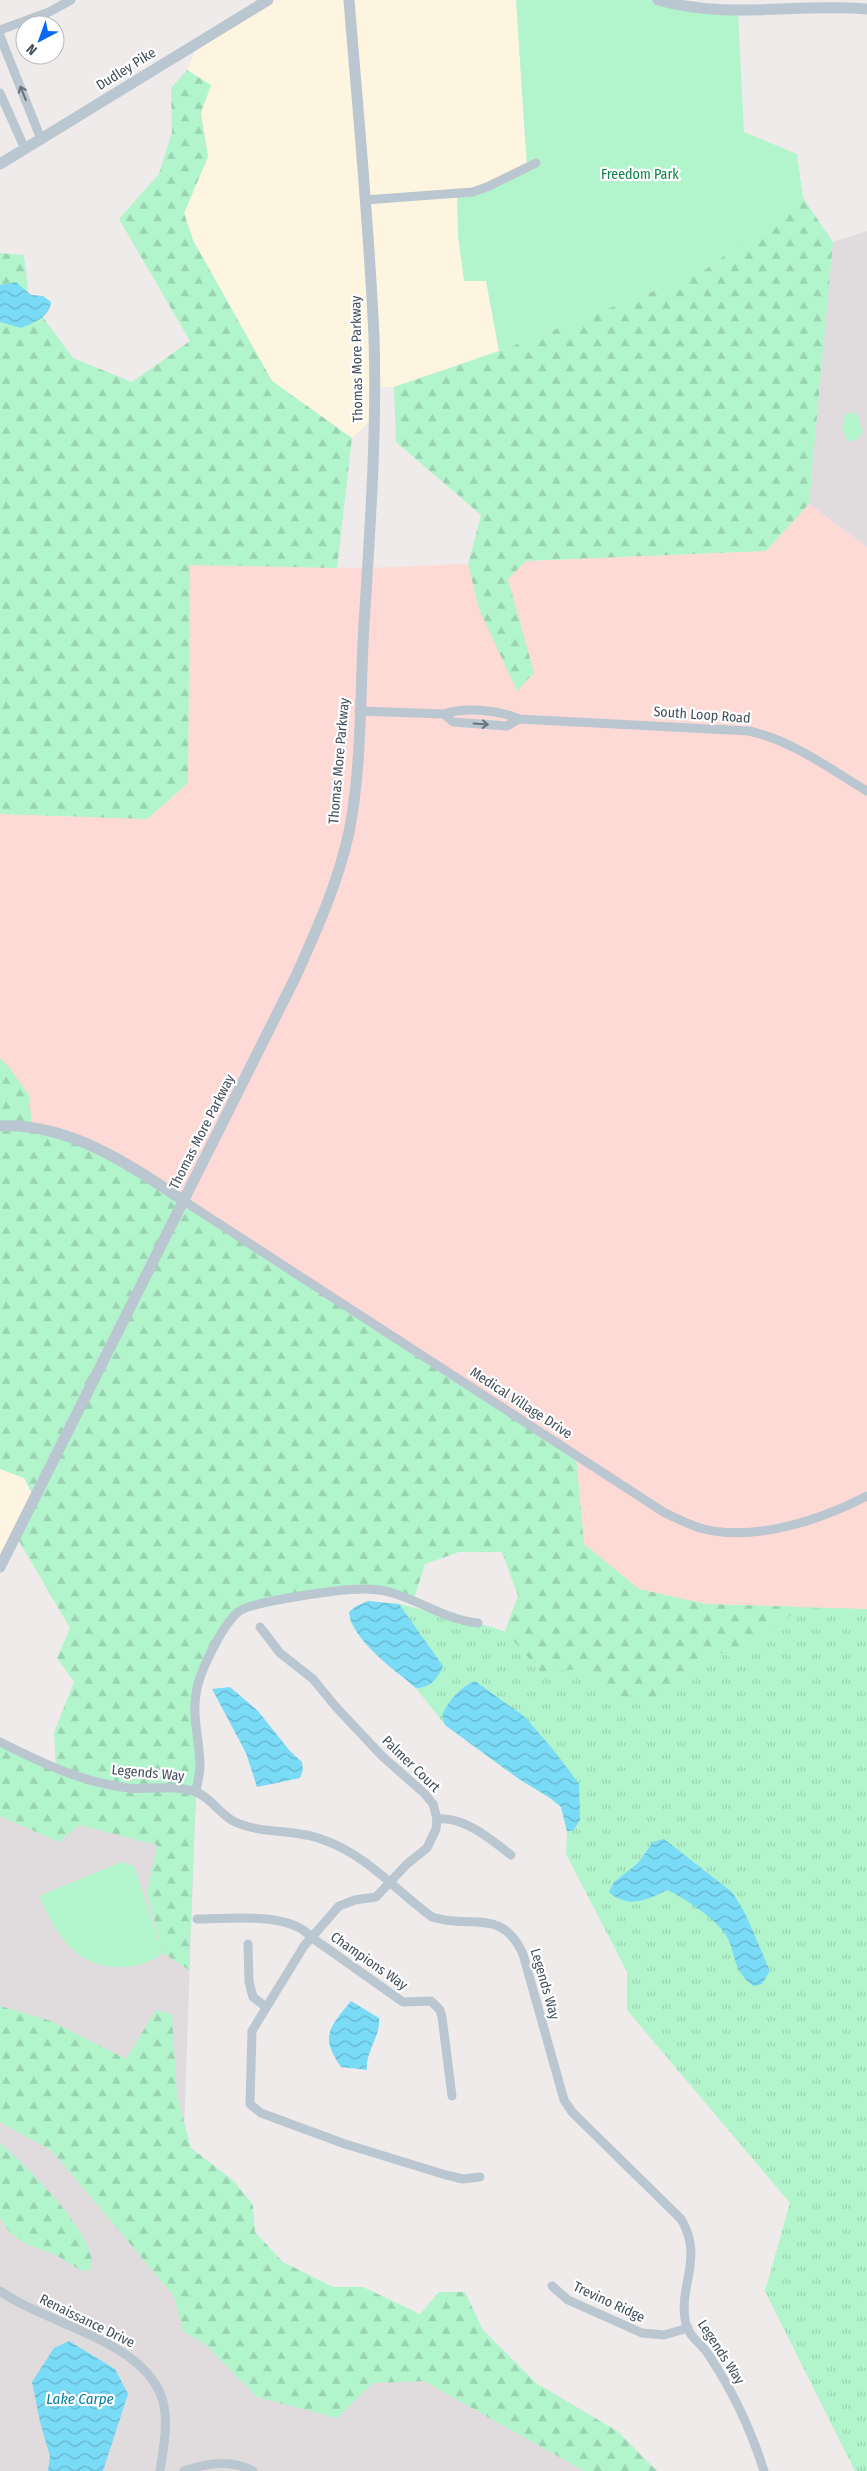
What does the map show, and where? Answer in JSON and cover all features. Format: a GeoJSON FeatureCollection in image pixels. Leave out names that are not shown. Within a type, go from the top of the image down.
{"type":"FeatureCollection","features":[{"type":"Feature","properties":{"kind":"street"},"geometry":{"type":"LineString","coordinates":[[0,30],[49,12],[71,0]]}},
{"type":"Feature","properties":{"kind":"street","name":"Dudley Pike"},"geometry":{"type":"LineString","coordinates":[[0,164],[268,0]]}},
{"type":"Feature","properties":{"kind":"street","name":"Thomas More Parkway"},"geometry":{"type":"LineString","coordinates":[[0,1567],[296,976],[336,882],[349,830],[357,761],[368,568],[374,418],[374,339],[349,0]]}},
{"type":"Feature","properties":{"kind":"street"},"geometry":{"type":"LineString","coordinates":[[658,0],[705,10],[744,12],[822,8],[867,9]]}},
{"type":"Feature","properties":{"kind":"street"},"geometry":{"type":"LineString","coordinates":[[0,36],[42,139]]}},
{"type":"Feature","properties":{"kind":"street"},"geometry":{"type":"LineString","coordinates":[[0,93],[25,149]]}},
{"type":"Feature","properties":{"kind":"street"},"geometry":{"type":"LineString","coordinates":[[365,200],[473,192],[536,163]]}},
{"type":"Feature","properties":{"kind":"street","name":"South Loop Road"},"geometry":{"type":"LineString","coordinates":[[359,711],[444,714],[455,711],[508,714],[519,718],[722,728],[756,733],[799,748],[867,791]]}},
{"type":"Feature","properties":{"kind":"street"},"geometry":{"type":"LineString","coordinates":[[0,1126],[32,1128],[84,1142],[114,1156],[184,1201]]}},
{"type":"Feature","properties":{"kind":"street","name":"Medical Village Drive"},"geometry":{"type":"LineString","coordinates":[[184,1201],[632,1493],[700,1528],[726,1532],[746,1532],[790,1525],[846,1507],[867,1496]]}},
{"type":"Feature","properties":{"kind":"street"},"geometry":{"type":"LineString","coordinates":[[196,1792],[200,1767],[195,1712],[198,1686],[221,1636],[236,1613],[242,1609],[279,1600],[340,1591],[371,1589],[390,1593],[444,1615],[478,1623]]}},
{"type":"Feature","properties":{"kind":"street","name":"Palmer Court"},"geometry":{"type":"LineString","coordinates":[[260,1627],[280,1653],[313,1678],[382,1756],[425,1794],[432,1804],[438,1819]]}},
{"type":"Feature","properties":{"kind":"street","name":"Legends Way"},"geometry":{"type":"LineString","coordinates":[[0,1742],[56,1770],[92,1782],[129,1788],[181,1789],[196,1792],[236,1822],[322,1839],[354,1854],[432,1916],[441,1920],[494,1923],[508,1932],[517,1941],[531,1978],[564,2100],[572,2112],[681,2220],[690,2234],[692,2246],[685,2310],[688,2328],[695,2342],[709,2354],[743,2412],[764,2471]]}},
{"type":"Feature","properties":{"kind":"street"},"geometry":{"type":"LineString","coordinates":[[480,2177],[463,2178],[446,2175],[345,2144],[255,2110],[250,2104],[249,2098],[250,2038],[266,2006],[311,1937],[339,1906],[355,1900],[376,1897],[390,1881],[427,1848],[436,1829],[438,1819],[454,1819],[511,1855]]}},
{"type":"Feature","properties":{"kind":"street","name":"Champions Way"},"geometry":{"type":"LineString","coordinates":[[197,1919],[259,1918],[284,1922],[304,1929],[311,1937],[402,2002],[431,2001],[437,2005],[442,2017],[452,2096]]}},
{"type":"Feature","properties":{"kind":"street"},"geometry":{"type":"LineString","coordinates":[[248,1944],[249,1982],[252,1997],[266,2006]]}},
{"type":"Feature","properties":{"kind":"street","name":"Trevino Ridge"},"geometry":{"type":"LineString","coordinates":[[552,2286],[568,2300],[642,2333],[664,2335],[688,2328]]}},
{"type":"Feature","properties":{"kind":"street","name":"Renaissance Drive"},"geometry":{"type":"LineString","coordinates":[[0,2291],[34,2311],[119,2350],[135,2361],[151,2377],[161,2395],[165,2415],[160,2471]]}},
{"type":"Feature","properties":{"kind":"street"},"geometry":{"type":"LineString","coordinates":[[184,2471],[214,2463],[234,2464],[253,2471]]}},
{"type":"Feature","properties":{"kind":"shaded area"},"geometry":{"type":"Polygon","coordinates":[[[265,0],[516,0],[527,168],[464,281],[486,281],[499,351],[394,387],[374,387],[373,418],[352,438],[272,381],[193,240],[184,213],[208,157],[201,113],[211,85],[187,70],[200,41],[265,0]]]}},
{"type":"Feature","properties":{"kind":"shaded area"},"geometry":{"type":"Polygon","coordinates":[[[867,231],[867,547],[809,504],[833,242],[867,231]]]}},
{"type":"Feature","properties":{"kind":"shaded area"},"geometry":{"type":"Polygon","coordinates":[[[809,504],[867,547],[867,1609],[629,1602],[32,1128],[0,1077],[0,814],[147,819],[188,783],[190,565],[368,568],[766,551],[809,504]]]}},
{"type":"Feature","properties":{"kind":"shaded area"},"geometry":{"type":"Polygon","coordinates":[[[0,1469],[24,1478],[34,1497],[0,1567],[0,1469]]]}},
{"type":"Feature","properties":{"kind":"shaded area"},"geometry":{"type":"Polygon","coordinates":[[[0,1742],[56,1770],[196,1792],[180,2243],[584,2471],[0,2471],[0,1742]]]}},
{"type":"Feature","properties":{"kind":"green space","name":"Freedom Park"},"geometry":{"type":"Polygon","coordinates":[[[516,0],[658,0],[738,12],[744,132],[797,154],[803,198],[702,272],[499,351],[486,281],[464,281],[458,236],[457,194],[527,167],[516,0]]]}},
{"type":"Feature","properties":{"kind":"green space"},"geometry":{"type":"Polygon","coordinates":[[[187,70],[211,85],[201,113],[208,157],[184,213],[193,240],[272,381],[352,438],[337,568],[190,565],[188,783],[147,819],[0,814],[0,253],[24,255],[29,298],[73,358],[132,382],[190,341],[119,219],[159,174],[172,132],[171,88],[187,70]]]}},
{"type":"Feature","properties":{"kind":"green space"},"geometry":{"type":"Polygon","coordinates":[[[803,198],[833,242],[809,504],[766,551],[526,561],[508,579],[534,673],[517,691],[479,609],[468,564],[481,515],[396,442],[394,387],[499,351],[702,272],[803,198]]]}},
{"type":"Feature","properties":{"kind":"green space"},"geometry":{"type":"Polygon","coordinates":[[[853,412],[858,416],[863,432],[856,440],[848,441],[842,429],[845,415],[853,412]]]}},
{"type":"Feature","properties":{"kind":"green space"},"geometry":{"type":"Polygon","coordinates":[[[0,1058],[9,1067],[29,1095],[32,1128],[84,1142],[576,1455],[584,1544],[639,1589],[706,1604],[801,1607],[737,1660],[712,1649],[673,1697],[625,1704],[582,1669],[541,1672],[505,1631],[518,1596],[502,1552],[459,1552],[425,1564],[413,1602],[391,1593],[340,1591],[237,1613],[198,1686],[200,1767],[196,1792],[189,1970],[163,1953],[147,1893],[157,1845],[79,1825],[59,1842],[0,1816],[0,1742],[56,1770],[54,1732],[74,1682],[57,1658],[70,1628],[16,1536],[34,1497],[24,1478],[0,1469],[0,1058]]]}},
{"type":"Feature","properties":{"kind":"green space"},"geometry":{"type":"Polygon","coordinates":[[[531,1599],[867,1609],[867,2471],[855,2471],[765,2291],[790,2203],[627,2010],[627,1972],[566,1854],[567,1832],[561,1807],[445,1725],[416,1688],[362,1639],[351,1624],[349,1612],[368,1601],[399,1604],[478,1623],[525,1638],[531,1599]]]}},
{"type":"Feature","properties":{"kind":"green space"},"geometry":{"type":"Polygon","coordinates":[[[122,1862],[134,1866],[163,1953],[148,1962],[138,1965],[104,1966],[91,1962],[69,1946],[52,1923],[39,1896],[122,1862]]]}},
{"type":"Feature","properties":{"kind":"green space"},"geometry":{"type":"Polygon","coordinates":[[[0,2006],[51,2021],[126,2059],[156,2010],[172,2014],[177,2095],[191,2148],[234,2181],[253,2205],[255,2232],[283,2262],[333,2287],[363,2287],[420,2314],[439,2292],[465,2292],[483,2330],[536,2383],[617,2431],[657,2471],[584,2471],[424,2381],[373,2383],[337,2418],[257,2397],[206,2345],[183,2331],[174,2296],[52,2151],[0,2122],[0,2006]]]}},
{"type":"Feature","properties":{"kind":"green space"},"geometry":{"type":"Polygon","coordinates":[[[0,2143],[57,2200],[83,2236],[90,2253],[92,2267],[87,2271],[82,2271],[54,2254],[26,2244],[10,2233],[0,2218],[0,2143]]]}},
{"type":"Feature","properties":{"kind":"water"},"geometry":{"type":"Polygon","coordinates":[[[16,282],[31,295],[43,296],[51,302],[48,312],[44,316],[36,322],[21,328],[0,322],[0,285],[16,282]]]}},
{"type":"Feature","properties":{"kind":"water"},"geometry":{"type":"Polygon","coordinates":[[[368,1601],[399,1604],[443,1666],[430,1684],[416,1688],[376,1654],[358,1634],[349,1612],[368,1601]]]}},
{"type":"Feature","properties":{"kind":"water"},"geometry":{"type":"Polygon","coordinates":[[[475,1681],[525,1717],[556,1753],[579,1784],[580,1820],[573,1831],[567,1831],[561,1807],[445,1725],[442,1715],[448,1704],[460,1690],[475,1681]]]}},
{"type":"Feature","properties":{"kind":"water"},"geometry":{"type":"Polygon","coordinates":[[[230,1687],[258,1711],[290,1751],[302,1762],[303,1770],[300,1778],[257,1787],[246,1753],[212,1689],[230,1687]]]}},
{"type":"Feature","properties":{"kind":"water"},"geometry":{"type":"Polygon","coordinates":[[[664,1839],[732,1892],[745,1913],[770,1971],[762,1984],[754,1986],[741,1974],[724,1932],[698,1908],[667,1890],[645,1900],[638,1901],[623,1900],[609,1892],[614,1882],[638,1863],[653,1842],[664,1839]]]}},
{"type":"Feature","properties":{"kind":"water"},"geometry":{"type":"Polygon","coordinates":[[[351,2001],[379,2018],[378,2031],[368,2057],[367,2070],[341,2067],[330,2047],[329,2039],[333,2025],[351,2001]]]}},
{"type":"Feature","properties":{"kind":"water","name":"Lake Carpe"},"geometry":{"type":"Polygon","coordinates":[[[69,2341],[115,2369],[128,2394],[103,2471],[48,2471],[50,2456],[40,2422],[32,2382],[54,2348],[69,2341]]]}}]}
